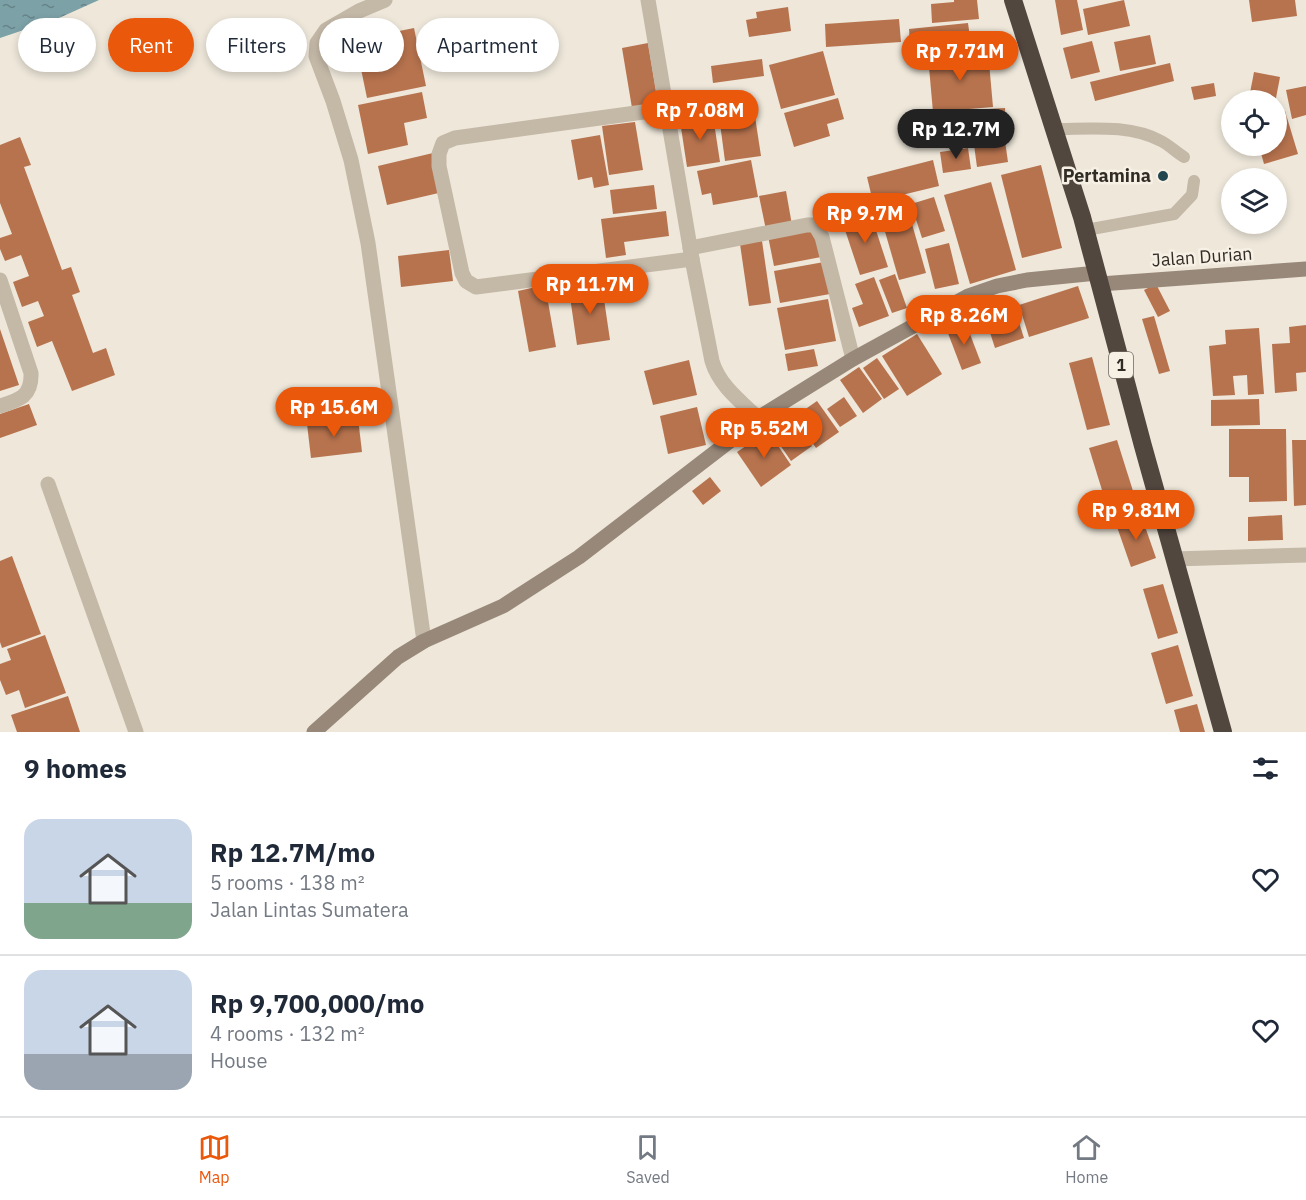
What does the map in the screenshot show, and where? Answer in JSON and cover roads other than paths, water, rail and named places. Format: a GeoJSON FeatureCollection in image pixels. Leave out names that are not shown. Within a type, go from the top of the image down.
{"type":"FeatureCollection","features":[{"type":"Feature","properties":{"kind":"highway","name":"1"},"geometry":{"type":"LineString","coordinates":[[1013,0],[1086,230],[1222,732]]}},
{"type":"Feature","properties":{"kind":"street"},"geometry":{"type":"LineString","coordinates":[[385,0],[359,11],[326,30],[317,43],[316,56],[351,160],[368,243],[424,642]]}},
{"type":"Feature","properties":{"kind":"street"},"geometry":{"type":"LineString","coordinates":[[648,0],[691,254],[715,373],[721,382],[758,418]]}},
{"type":"Feature","properties":{"kind":"street"},"geometry":{"type":"LineString","coordinates":[[665,109],[455,138],[443,143],[439,154],[439,166],[462,273],[466,281],[476,287],[691,254],[807,225],[815,225],[822,237],[853,359]]}},
{"type":"Feature","properties":{"kind":"street","name":"Jalan Durian"},"geometry":{"type":"LineString","coordinates":[[314,732],[398,657],[424,642],[503,606],[579,557],[758,418],[853,359],[968,296],[997,286],[1028,280],[1306,269]]}},
{"type":"Feature","properties":{"kind":"street"},"geometry":{"type":"LineString","coordinates":[[0,280],[31,373],[32,386],[26,394],[14,402],[0,406]]}},
{"type":"Feature","properties":{"kind":"street"},"geometry":{"type":"LineString","coordinates":[[48,484],[136,732]]}},
{"type":"Feature","properties":{"kind":"street"},"geometry":{"type":"LineString","coordinates":[[1174,559],[1306,555]]}},
{"type":"Feature","properties":{"kind":"lane"},"geometry":{"type":"LineString","coordinates":[[1054,129],[1103,128],[1141,132],[1162,141],[1184,157]]}},
{"type":"Feature","properties":{"kind":"lane"},"geometry":{"type":"LineString","coordinates":[[1086,230],[1174,214],[1192,195],[1194,181]]}},
{"type":"Feature","properties":{"kind":"water"},"geometry":{"type":"Polygon","coordinates":[[[0,0],[99,0],[59,18],[18,18],[18,32],[0,38],[0,0]]]}},
{"type":"Feature","properties":{"kind":"place","name":"Pertamina"},"geometry":{"type":"Point","coordinates":[1163,176]}}]}
